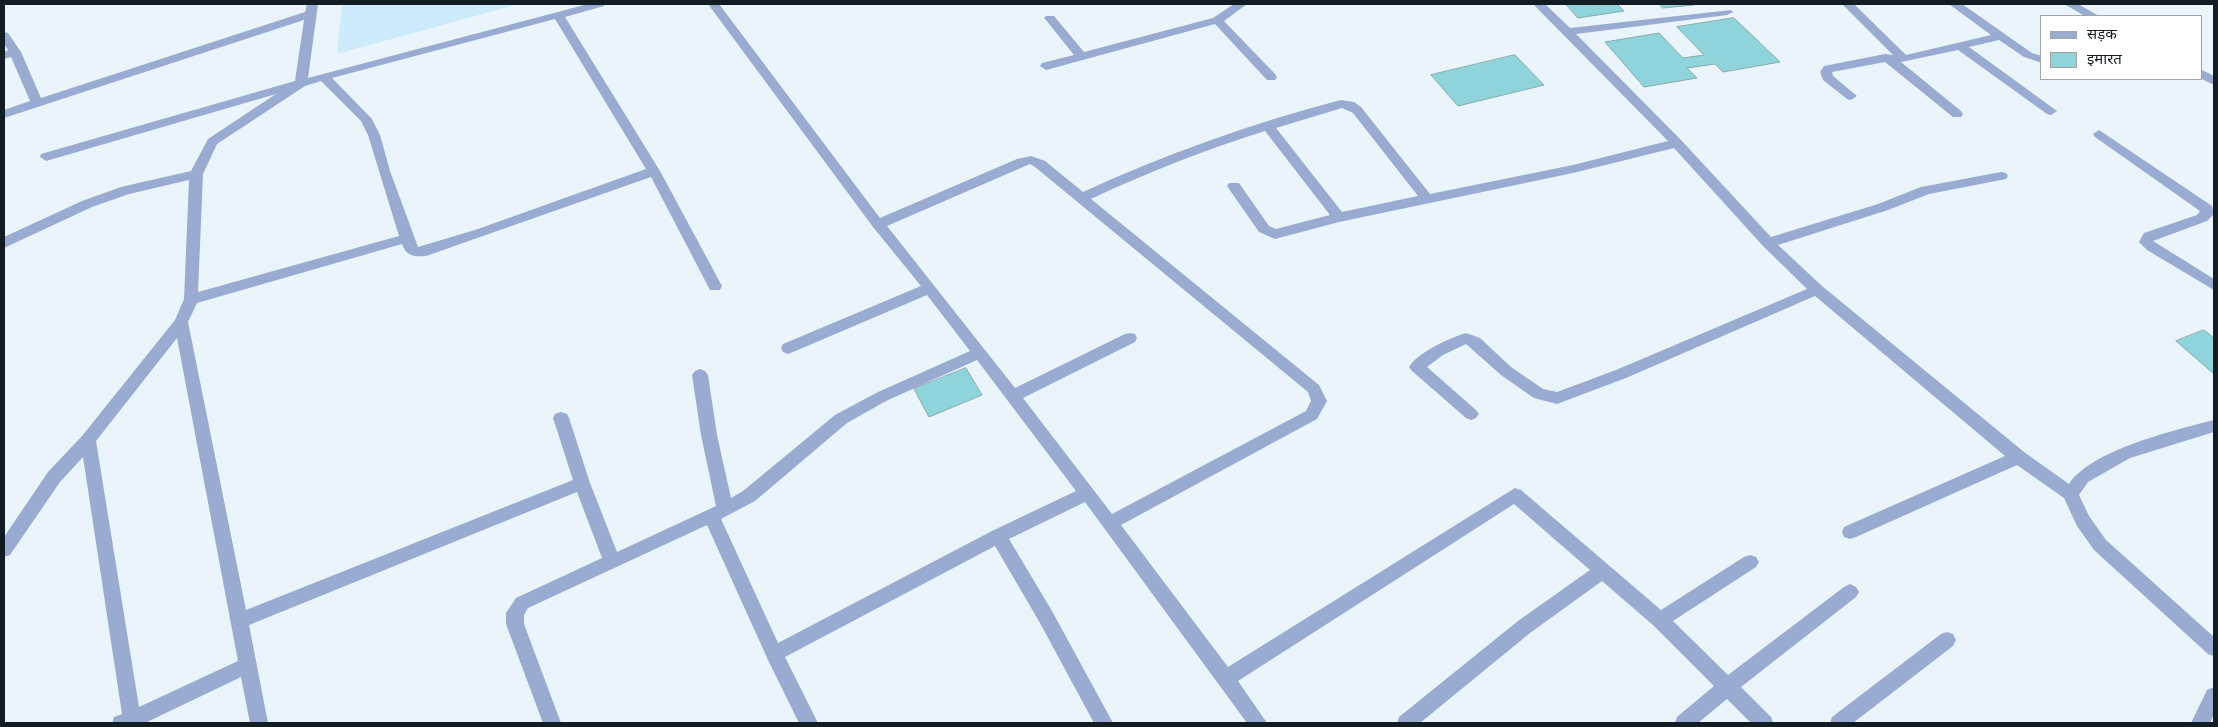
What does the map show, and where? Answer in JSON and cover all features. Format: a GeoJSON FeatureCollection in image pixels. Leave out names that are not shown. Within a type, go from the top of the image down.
{"type":"FeatureCollection","features":[{"type":"Feature","properties":{"kind":"street"},"geometry":{"type":"LineString","coordinates":[[46,157],[301,83],[600,4]]}},
{"type":"Feature","properties":{"kind":"street"},"geometry":{"type":"LineString","coordinates":[[714,4],[878,224],[930,288],[1110,523],[1258,723]]}},
{"type":"Feature","properties":{"kind":"street"},"geometry":{"type":"LineString","coordinates":[[1046,66],[1217,20],[1241,4]]}},
{"type":"Feature","properties":{"kind":"street"},"geometry":{"type":"LineString","coordinates":[[1539,4],[1677,144],[1768,243],[1817,290],[2018,457],[2071,494],[2077,512],[2086,528],[2100,545],[2214,648]]}},
{"type":"Feature","properties":{"kind":"street"},"geometry":{"type":"LineString","coordinates":[[1848,4],[1904,59]]}},
{"type":"Feature","properties":{"kind":"street"},"geometry":{"type":"LineString","coordinates":[[1955,4],[2028,56],[2040,59]]}},
{"type":"Feature","properties":{"kind":"street"},"geometry":{"type":"LineString","coordinates":[[2070,4],[2091,15]]}},
{"type":"Feature","properties":{"kind":"street"},"geometry":{"type":"LineString","coordinates":[[4,550],[54,477],[88,440],[181,322],[191,299],[196,174],[212,142],[301,83],[311,9],[37,103],[5,111]]}},
{"type":"Feature","properties":{"kind":"street"},"geometry":{"type":"LineString","coordinates":[[1567,32],[1727,12]]}},
{"type":"Feature","properties":{"kind":"street"},"geometry":{"type":"LineString","coordinates":[[559,16],[654,171],[715,286]]}},
{"type":"Feature","properties":{"kind":"street"},"geometry":{"type":"LineString","coordinates":[[1050,18],[1081,56]]}},
{"type":"Feature","properties":{"kind":"street"},"geometry":{"type":"LineString","coordinates":[[1217,20],[1271,77]]}},
{"type":"Feature","properties":{"kind":"street"},"geometry":{"type":"LineString","coordinates":[[4,35],[10,54],[37,103]]}},
{"type":"Feature","properties":{"kind":"street"},"geometry":{"type":"LineString","coordinates":[[1851,96],[1827,77],[1826,72],[1828,69],[1888,58],[1904,59],[2000,36]]}},
{"type":"Feature","properties":{"kind":"street"},"geometry":{"type":"LineString","coordinates":[[1960,46],[2051,111]]}},
{"type":"Feature","properties":{"kind":"street"},"geometry":{"type":"LineString","coordinates":[[1888,58],[1957,114]]}},
{"type":"Feature","properties":{"kind":"street"},"geometry":{"type":"LineString","coordinates":[[2203,75],[2214,81]]}},
{"type":"Feature","properties":{"kind":"street"},"geometry":{"type":"LineString","coordinates":[[324,77],[366,119],[374,135],[384,172],[410,248],[416,252],[426,251],[654,171]]}},
{"type":"Feature","properties":{"kind":"street"},"geometry":{"type":"LineString","coordinates":[[1081,198],[1139,171],[1213,143],[1341,104],[1350,105],[1357,110],[1426,198]]}},
{"type":"Feature","properties":{"kind":"street"},"geometry":{"type":"LineString","coordinates":[[1268,126],[1339,217]]}},
{"type":"Feature","properties":{"kind":"street"},"geometry":{"type":"LineString","coordinates":[[2100,134],[2207,208],[2207,214],[2202,218],[2149,236],[2146,242],[2214,285]]}},
{"type":"Feature","properties":{"kind":"street"},"geometry":{"type":"LineString","coordinates":[[1234,186],[1264,229],[1269,233],[1276,234],[1339,217],[1573,168],[1677,144]]}},
{"type":"Feature","properties":{"kind":"street"},"geometry":{"type":"LineString","coordinates":[[878,224],[1022,162],[1031,160],[1040,164],[1314,389],[1319,401],[1312,415],[1110,523]]}},
{"type":"Feature","properties":{"kind":"street"},"geometry":{"type":"LineString","coordinates":[[4,243],[87,204],[126,190],[196,174]]}},
{"type":"Feature","properties":{"kind":"street"},"geometry":{"type":"LineString","coordinates":[[1768,243],[1883,207],[1926,190],[2001,176]]}},
{"type":"Feature","properties":{"kind":"street"},"geometry":{"type":"LineString","coordinates":[[191,299],[407,238]]}},
{"type":"Feature","properties":{"kind":"street"},"geometry":{"type":"LineString","coordinates":[[788,348],[930,288]]}},
{"type":"Feature","properties":{"kind":"street"},"geometry":{"type":"LineString","coordinates":[[1472,414],[1417,368],[1438,351],[1466,338],[1475,342],[1506,371],[1539,394],[1557,398],[1621,374],[1817,290]]}},
{"type":"Feature","properties":{"kind":"street"},"geometry":{"type":"LineString","coordinates":[[181,322],[259,723]]}},
{"type":"Feature","properties":{"kind":"street"},"geometry":{"type":"LineString","coordinates":[[1013,396],[1130,338]]}},
{"type":"Feature","properties":{"kind":"street"},"geometry":{"type":"LineString","coordinates":[[552,723],[515,624],[515,613],[522,603],[718,513],[749,496],[841,419],[881,397],[979,353]]}},
{"type":"Feature","properties":{"kind":"street"},"geometry":{"type":"LineString","coordinates":[[700,375],[718,513],[774,654],[809,723]]}},
{"type":"Feature","properties":{"kind":"street"},"geometry":{"type":"LineString","coordinates":[[561,418],[582,483],[612,562]]}},
{"type":"Feature","properties":{"kind":"street"},"geometry":{"type":"LineString","coordinates":[[2071,494],[2082,477],[2125,453],[2214,426]]}},
{"type":"Feature","properties":{"kind":"street"},"geometry":{"type":"LineString","coordinates":[[88,440],[126,722],[248,665]]}},
{"type":"Feature","properties":{"kind":"street"},"geometry":{"type":"LineString","coordinates":[[1850,532],[2018,457]]}},
{"type":"Feature","properties":{"kind":"street"},"geometry":{"type":"LineString","coordinates":[[239,621],[582,483]]}},
{"type":"Feature","properties":{"kind":"street"},"geometry":{"type":"LineString","coordinates":[[774,654],[998,536],[1086,494]]}},
{"type":"Feature","properties":{"kind":"street"},"geometry":{"type":"LineString","coordinates":[[1225,679],[1515,495],[1660,620],[1764,723]]}},
{"type":"Feature","properties":{"kind":"street"},"geometry":{"type":"LineString","coordinates":[[4,528],[25,520]]}},
{"type":"Feature","properties":{"kind":"street"},"geometry":{"type":"LineString","coordinates":[[998,536],[1046,617],[1104,723]]}},
{"type":"Feature","properties":{"kind":"street"},"geometry":{"type":"LineString","coordinates":[[1660,620],[1750,562]]}},
{"type":"Feature","properties":{"kind":"street"},"geometry":{"type":"LineString","coordinates":[[1406,723],[1524,627],[1603,571]]}},
{"type":"Feature","properties":{"kind":"street"},"geometry":{"type":"LineString","coordinates":[[1684,723],[1727,687],[1850,592]]}},
{"type":"Feature","properties":{"kind":"street"},"geometry":{"type":"LineString","coordinates":[[1839,723],[1947,640]]}},
{"type":"Feature","properties":{"kind":"street"},"geometry":{"type":"LineString","coordinates":[[2200,723],[2214,696]]}},
{"type":"Feature","properties":{"kind":"shaded area"},"geometry":{"type":"Polygon","coordinates":[[[342,4],[519,4],[337,54],[342,4]]]}},
{"type":"Feature","properties":{"kind":"building"},"geometry":{"type":"Polygon","coordinates":[[[1566,4],[1617,4],[1624,11],[1578,18],[1566,4]]]}},
{"type":"Feature","properties":{"kind":"building"},"geometry":{"type":"Polygon","coordinates":[[[1659,4],[1693,4],[1694,5],[1663,8],[1659,4]]]}},
{"type":"Feature","properties":{"kind":"building"},"geometry":{"type":"Polygon","coordinates":[[[1734,18],[1780,62],[1723,72],[1715,64],[1687,68],[1697,78],[1644,87],[1605,42],[1659,33],[1683,58],[1704,55],[1677,27],[1734,18]]]}},
{"type":"Feature","properties":{"kind":"building"},"geometry":{"type":"Polygon","coordinates":[[[1515,55],[1544,85],[1458,106],[1431,75],[1515,55]]]}},
{"type":"Feature","properties":{"kind":"building"},"geometry":{"type":"Polygon","coordinates":[[[2204,330],[2214,338],[2214,374],[2176,341],[2204,330]]]}},
{"type":"Feature","properties":{"kind":"building"},"geometry":{"type":"Polygon","coordinates":[[[966,368],[982,395],[929,417],[914,389],[966,368]]]}}]}
